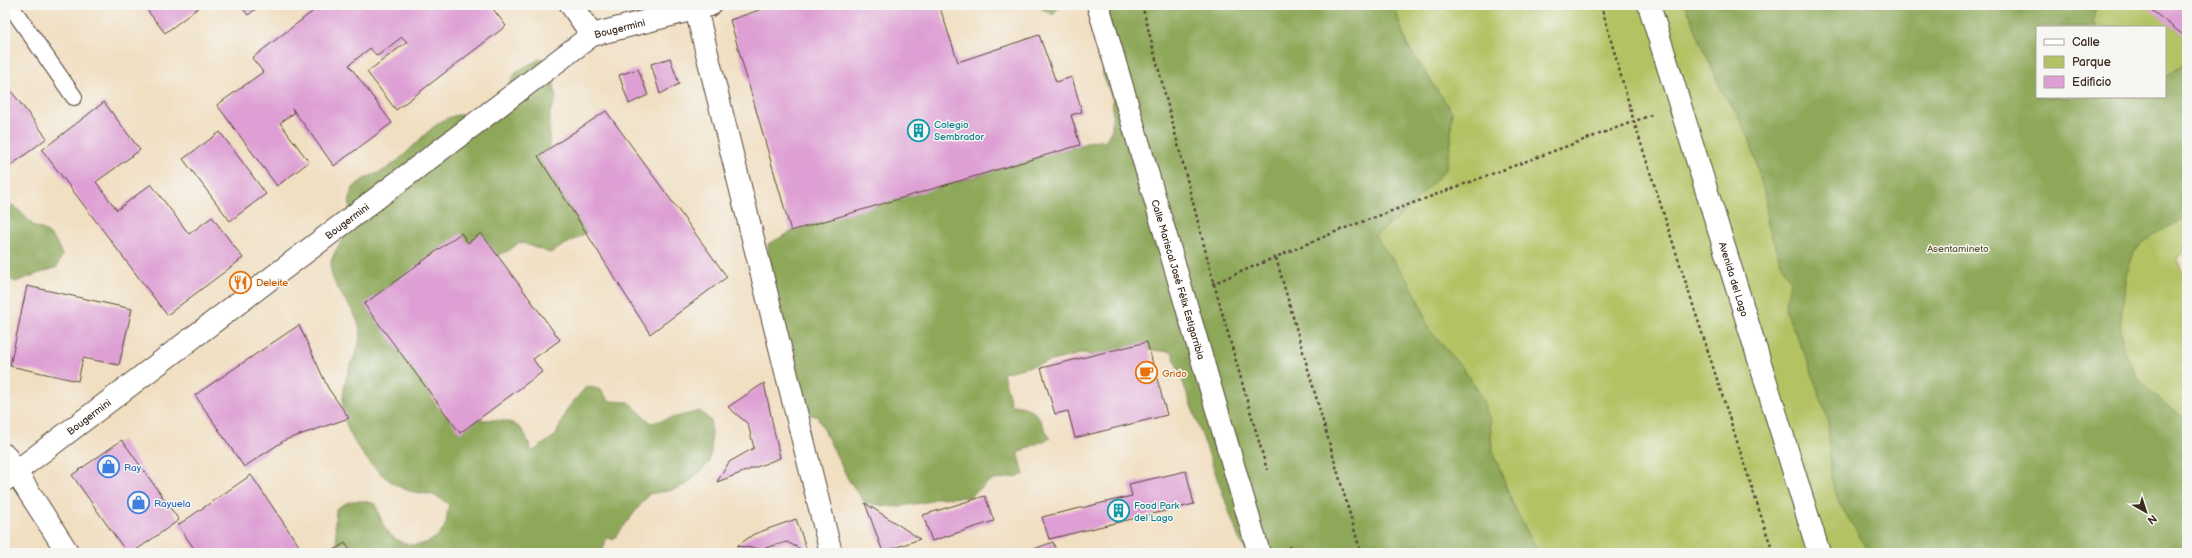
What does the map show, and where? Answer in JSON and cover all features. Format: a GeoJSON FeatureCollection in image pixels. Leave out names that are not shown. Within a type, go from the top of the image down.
{"type":"FeatureCollection","features":[{"type":"Feature","properties":{"kind":"street"},"geometry":{"type":"LineString","coordinates":[[571,5],[592,35]]}},
{"type":"Feature","properties":{"kind":"street","name":"Calle Mariscal José Félix Estigarribia"},"geometry":{"type":"LineString","coordinates":[[1098,5],[1259,553]]}},
{"type":"Feature","properties":{"kind":"street","name":"Avenida del Lago"},"geometry":{"type":"LineString","coordinates":[[1649,5],[1819,553]]}},
{"type":"Feature","properties":{"kind":"street"},"geometry":{"type":"LineString","coordinates":[[703,7],[831,553]]}},
{"type":"Feature","properties":{"kind":"street","name":"Bougermini"},"geometry":{"type":"LineString","coordinates":[[11,476],[592,35],[703,7]]}},
{"type":"Feature","properties":{"kind":"street"},"geometry":{"type":"LineString","coordinates":[[5,454],[11,476],[68,553]]}},
{"type":"Feature","properties":{"kind":"lane"},"geometry":{"type":"LineString","coordinates":[[10,5],[74,97]]}},
{"type":"Feature","properties":{"kind":"path"},"geometry":{"type":"LineString","coordinates":[[1142,5],[1214,284],[1267,471]]}},
{"type":"Feature","properties":{"kind":"path"},"geometry":{"type":"LineString","coordinates":[[1601,5],[1634,122],[1772,553]]}},
{"type":"Feature","properties":{"kind":"path"},"geometry":{"type":"LineString","coordinates":[[1214,284],[1340,230],[1634,122]]}},
{"type":"Feature","properties":{"kind":"path"},"geometry":{"type":"LineString","coordinates":[[1276,257],[1361,553]]}},
{"type":"Feature","properties":{"kind":"path"},"geometry":{"type":"LineString","coordinates":[[1287,538],[1291,553]]}},
{"type":"Feature","properties":{"kind":"green space"},"geometry":{"type":"Polygon","coordinates":[[[1036,5],[1060,5],[1053,15],[1036,5]]]}},
{"type":"Feature","properties":{"kind":"green space"},"geometry":{"type":"Polygon","coordinates":[[[1094,5],[1396,5],[1398,18],[1407,45],[1452,112],[1451,142],[1446,169],[1405,212],[1375,236],[1406,278],[1420,302],[1428,328],[1464,370],[1480,394],[1490,420],[1492,448],[1513,505],[1539,553],[1248,553],[1239,539],[1172,352],[1151,350],[1122,358],[1094,356],[1084,353],[1003,373],[1011,405],[1027,408],[1036,414],[1050,438],[1018,452],[1024,475],[990,481],[969,497],[936,498],[927,502],[896,507],[865,503],[848,479],[817,416],[809,415],[801,395],[787,353],[776,310],[768,244],[791,232],[847,186],[926,174],[953,183],[1100,139],[1105,142],[1112,129],[1113,100],[1103,75],[1102,46],[1094,5]]]}},
{"type":"Feature","properties":{"kind":"green space"},"geometry":{"type":"Polygon","coordinates":[[[1164,5],[2187,5],[2187,249],[2177,259],[2187,283],[2187,553],[1330,553],[1164,5]]]}},
{"type":"Feature","properties":{"kind":"green space","name":"Asentamineto"},"geometry":{"type":"Polygon","coordinates":[[[1685,5],[2095,5],[2093,22],[2095,26],[2036,26],[2036,98],[2166,98],[2166,77],[2187,62],[2187,218],[2153,235],[2136,250],[2131,259],[2128,271],[2121,318],[2121,330],[2125,354],[2138,377],[2156,397],[2187,419],[2187,553],[1870,553],[1839,503],[1831,477],[1828,420],[1809,364],[1785,310],[1790,281],[1777,254],[1768,224],[1765,196],[1750,140],[1737,114],[1722,92],[1685,5]]]}},
{"type":"Feature","properties":{"kind":"green space"},"geometry":{"type":"Polygon","coordinates":[[[542,58],[554,84],[556,99],[550,112],[549,155],[595,185],[586,233],[550,253],[520,242],[508,251],[479,262],[428,389],[435,404],[450,418],[468,421],[504,421],[516,425],[524,432],[532,452],[556,435],[567,409],[587,386],[601,390],[609,401],[629,402],[651,423],[700,411],[711,421],[711,450],[709,463],[687,484],[673,490],[649,494],[613,540],[607,537],[602,553],[338,553],[335,524],[336,509],[346,503],[363,501],[375,504],[382,522],[388,532],[402,543],[410,545],[426,543],[440,533],[446,524],[449,505],[435,496],[401,488],[382,475],[358,448],[345,421],[343,404],[344,388],[348,372],[355,356],[360,333],[359,324],[355,316],[333,279],[331,264],[334,254],[350,224],[350,196],[352,190],[363,180],[385,170],[397,161],[431,129],[440,123],[449,118],[460,115],[473,119],[503,95],[517,71],[542,58]]]}},
{"type":"Feature","properties":{"kind":"green space"},"geometry":{"type":"Polygon","coordinates":[[[5,203],[15,206],[34,226],[46,231],[56,241],[62,255],[57,267],[15,282],[5,276],[5,203]]]}},
{"type":"Feature","properties":{"kind":"building"},"geometry":{"type":"Polygon","coordinates":[[[143,5],[202,5],[165,33],[143,5]]]}},
{"type":"Feature","properties":{"kind":"building"},"geometry":{"type":"Polygon","coordinates":[[[240,5],[261,5],[248,15],[240,5]]]}},
{"type":"Feature","properties":{"kind":"building"},"geometry":{"type":"Polygon","coordinates":[[[321,5],[490,5],[506,26],[396,110],[367,72],[407,42],[402,37],[377,56],[370,48],[349,65],[392,123],[334,166],[292,108],[294,113],[280,123],[309,162],[277,186],[217,105],[263,72],[252,58],[321,5]]]}},
{"type":"Feature","properties":{"kind":"building","name":"Colegio Sembrador"},"geometry":{"type":"Polygon","coordinates":[[[774,5],[939,5],[958,62],[1039,35],[1056,82],[1072,77],[1082,112],[1071,115],[1080,145],[791,231],[730,20],[774,5]]]}},
{"type":"Feature","properties":{"kind":"building"},"geometry":{"type":"Polygon","coordinates":[[[2145,5],[2187,5],[2187,38],[2145,5]]]}},
{"type":"Feature","properties":{"kind":"building"},"geometry":{"type":"Polygon","coordinates":[[[670,58],[679,84],[660,94],[651,64],[670,58]]]}},
{"type":"Feature","properties":{"kind":"building"},"geometry":{"type":"Polygon","coordinates":[[[638,69],[648,95],[629,104],[619,75],[638,69]]]}},
{"type":"Feature","properties":{"kind":"building"},"geometry":{"type":"Polygon","coordinates":[[[5,83],[47,138],[5,170],[5,83]]]}},
{"type":"Feature","properties":{"kind":"building"},"geometry":{"type":"Polygon","coordinates":[[[104,102],[140,150],[96,182],[117,210],[151,184],[189,234],[212,217],[243,258],[167,315],[42,150],[104,102]]]}},
{"type":"Feature","properties":{"kind":"building"},"geometry":{"type":"Polygon","coordinates":[[[606,111],[727,277],[650,334],[538,156],[606,111]]]}},
{"type":"Feature","properties":{"kind":"building"},"geometry":{"type":"Polygon","coordinates":[[[220,132],[266,194],[230,221],[183,159],[220,132]]]}},
{"type":"Feature","properties":{"kind":"building"},"geometry":{"type":"Polygon","coordinates":[[[461,233],[468,243],[481,233],[560,340],[533,359],[542,372],[460,433],[364,304],[461,233]]]}},
{"type":"Feature","properties":{"kind":"building"},"geometry":{"type":"Polygon","coordinates":[[[27,286],[132,309],[119,365],[83,358],[78,381],[10,366],[27,286]]]}},
{"type":"Feature","properties":{"kind":"building"},"geometry":{"type":"Polygon","coordinates":[[[299,325],[328,388],[349,418],[285,440],[244,467],[195,395],[299,325]]]}},
{"type":"Feature","properties":{"kind":"building"},"geometry":{"type":"Polygon","coordinates":[[[1147,342],[1167,415],[1075,438],[1068,411],[1055,414],[1041,368],[1147,342]]]}},
{"type":"Feature","properties":{"kind":"building"},"geometry":{"type":"Polygon","coordinates":[[[764,383],[780,458],[717,482],[729,462],[754,448],[748,424],[728,407],[764,383]]]}},
{"type":"Feature","properties":{"kind":"building"},"geometry":{"type":"Polygon","coordinates":[[[122,440],[179,520],[132,553],[127,553],[72,475],[122,440]]]}},
{"type":"Feature","properties":{"kind":"building","name":"Food Park del Lago"},"geometry":{"type":"Polygon","coordinates":[[[1186,471],[1194,504],[1049,539],[1042,517],[1132,496],[1129,484],[1186,471]]]}},
{"type":"Feature","properties":{"kind":"building"},"geometry":{"type":"Polygon","coordinates":[[[251,475],[304,553],[197,553],[178,525],[251,475]]]}},
{"type":"Feature","properties":{"kind":"building"},"geometry":{"type":"Polygon","coordinates":[[[985,496],[994,521],[932,541],[923,515],[985,496]]]}},
{"type":"Feature","properties":{"kind":"building"},"geometry":{"type":"Polygon","coordinates":[[[865,503],[920,539],[883,552],[865,503]]]}},
{"type":"Feature","properties":{"kind":"building"},"geometry":{"type":"Polygon","coordinates":[[[796,519],[808,553],[787,542],[761,549],[737,546],[754,534],[796,519]]]}},
{"type":"Feature","properties":{"kind":"building"},"geometry":{"type":"Polygon","coordinates":[[[1053,542],[1057,553],[1035,553],[1034,549],[1053,542]]]}},
{"type":"Feature","properties":{"kind":"building"},"geometry":{"type":"Polygon","coordinates":[[[345,543],[352,553],[329,553],[345,543]]]}},
{"type":"Feature","properties":{"kind":"place","name":"Colegio Sembrador"},"geometry":{"type":"Point","coordinates":[919,130]}},
{"type":"Feature","properties":{"kind":"place","name":"Deleite"},"geometry":{"type":"Point","coordinates":[241,282]}},
{"type":"Feature","properties":{"kind":"place","name":"Grido"},"geometry":{"type":"Point","coordinates":[1146,373]}},
{"type":"Feature","properties":{"kind":"place","name":"Ray"},"geometry":{"type":"Point","coordinates":[108,467]}},
{"type":"Feature","properties":{"kind":"place","name":"Rayuela"},"geometry":{"type":"Point","coordinates":[138,503]}},
{"type":"Feature","properties":{"kind":"place","name":"Food Park del Lago"},"geometry":{"type":"Point","coordinates":[1119,511]}}]}
